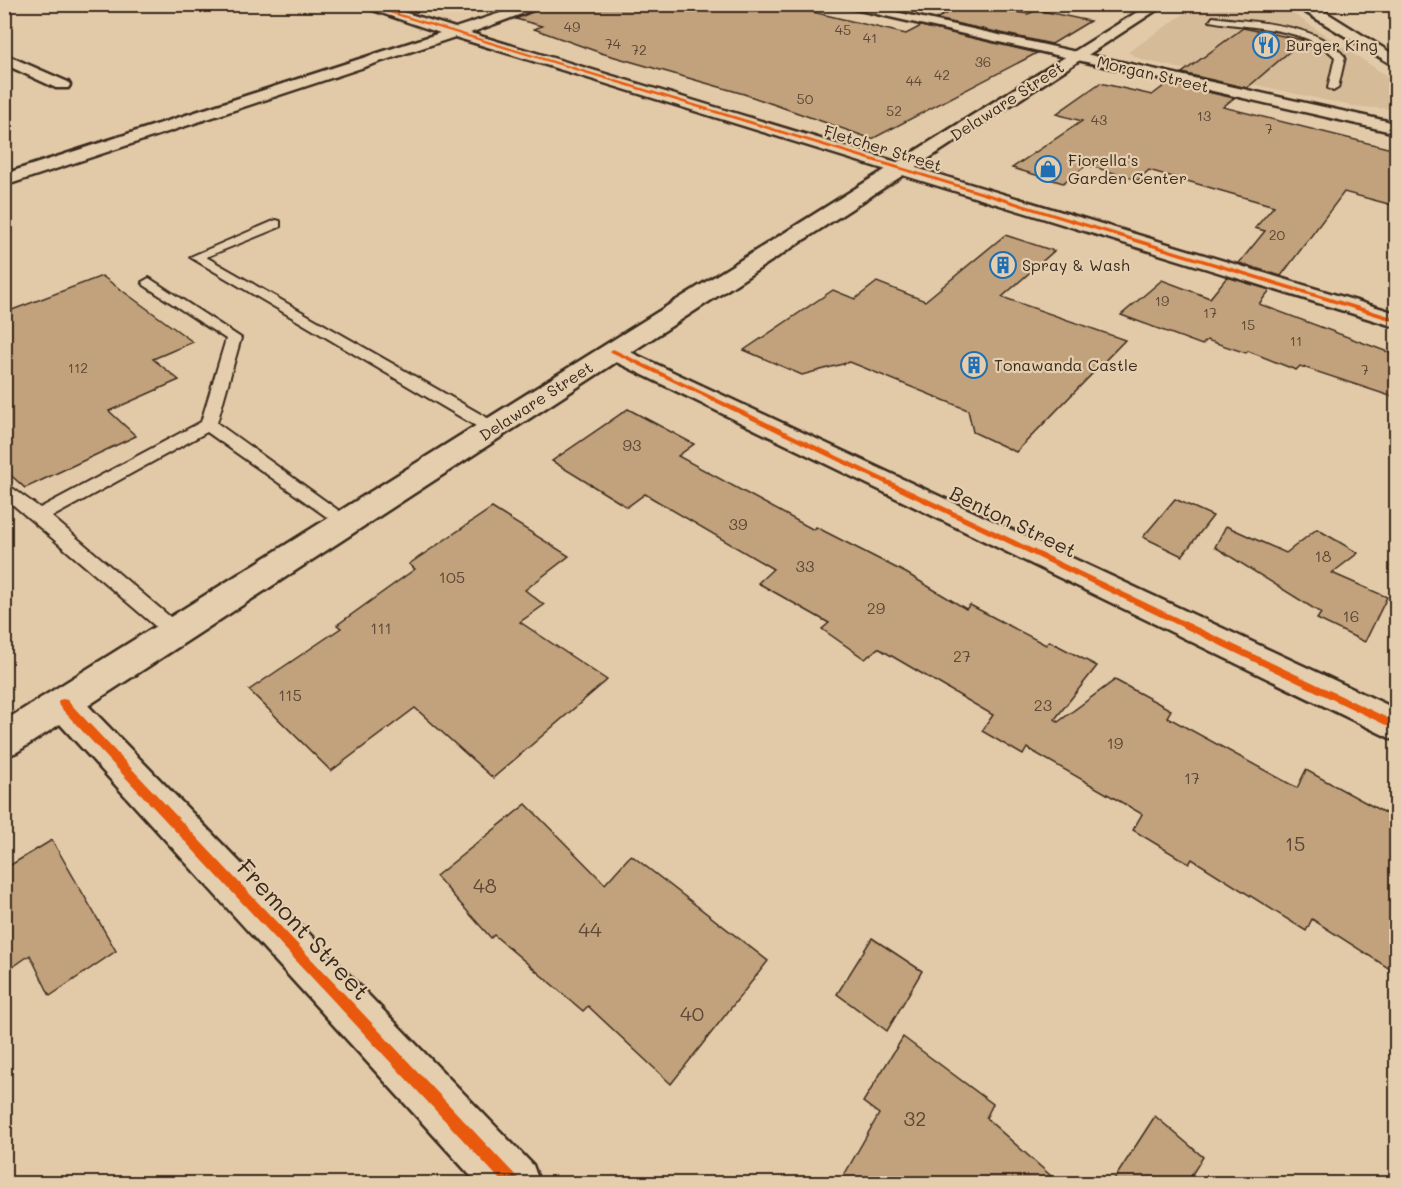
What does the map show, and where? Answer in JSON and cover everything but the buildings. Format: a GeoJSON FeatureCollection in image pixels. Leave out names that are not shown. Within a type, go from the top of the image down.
{"type":"FeatureCollection","features":[{"type":"Feature","properties":{"kind":"street","name":"Fletcher Street"},"geometry":{"type":"LineString","coordinates":[[361,4],[1396,320]]}},
{"type":"Feature","properties":{"kind":"street"},"geometry":{"type":"LineString","coordinates":[[4,180],[543,4]]}},
{"type":"Feature","properties":{"kind":"street","name":"Morgan Street"},"geometry":{"type":"LineString","coordinates":[[839,4],[1396,128]]}},
{"type":"Feature","properties":{"kind":"street","name":"Delaware Street"},"geometry":{"type":"LineString","coordinates":[[4,741],[1160,4]]}},
{"type":"Feature","properties":{"kind":"street"},"geometry":{"type":"LineString","coordinates":[[1298,4],[1319,14],[1396,62]]}},
{"type":"Feature","properties":{"kind":"street"},"geometry":{"type":"LineString","coordinates":[[4,58],[62,85]]}},
{"type":"Feature","properties":{"kind":"street","name":"Benton Street"},"geometry":{"type":"LineString","coordinates":[[613,351],[1396,726]]}},
{"type":"Feature","properties":{"kind":"street","name":"Fremont Street"},"geometry":{"type":"LineString","coordinates":[[63,704],[514,1184]]}},
{"type":"Feature","properties":{"kind":"lane"},"geometry":{"type":"LineString","coordinates":[[1213,19],[1309,37],[1331,46],[1340,57],[1334,88]]}},
{"type":"Feature","properties":{"kind":"lane"},"geometry":{"type":"LineString","coordinates":[[276,224],[196,257],[492,428]]}},
{"type":"Feature","properties":{"kind":"lane"},"geometry":{"type":"LineString","coordinates":[[39,516],[208,425],[234,338],[149,282]]}},
{"type":"Feature","properties":{"kind":"lane"},"geometry":{"type":"LineString","coordinates":[[208,425],[347,523]]}},
{"type":"Feature","properties":{"kind":"lane"},"geometry":{"type":"LineString","coordinates":[[4,489],[175,632]]}},
{"type":"Feature","properties":{"kind":"shaded area"},"geometry":{"type":"Polygon","coordinates":[[[1270,4],[1283,7],[1396,82],[1396,109],[1358,107],[1315,98],[1142,60],[1128,52],[1197,5],[1270,4]]]}},
{"type":"Feature","properties":{"kind":"shaded area"},"geometry":{"type":"Polygon","coordinates":[[[888,5],[962,5],[940,16],[888,5]]]}},
{"type":"Feature","properties":{"kind":"cycle path"},"geometry":{"type":"LineString","coordinates":[[361,4],[1396,320]]}},
{"type":"Feature","properties":{"kind":"cycle path"},"geometry":{"type":"LineString","coordinates":[[613,351],[1396,726]]}},
{"type":"Feature","properties":{"kind":"cycle path"},"geometry":{"type":"LineString","coordinates":[[63,703],[514,1184]]}},
{"type":"Feature","properties":{"kind":"place","name":"Burger King"},"geometry":{"type":"Point","coordinates":[1266,45]}},
{"type":"Feature","properties":{"kind":"place","name":"Fiorella's Garden Center"},"geometry":{"type":"Point","coordinates":[1048,169]}},
{"type":"Feature","properties":{"kind":"place","name":"Spray & Wash"},"geometry":{"type":"Point","coordinates":[1003,265]}},
{"type":"Feature","properties":{"kind":"place","name":"Tonawanda Castle"},"geometry":{"type":"Point","coordinates":[974,365]}}]}
